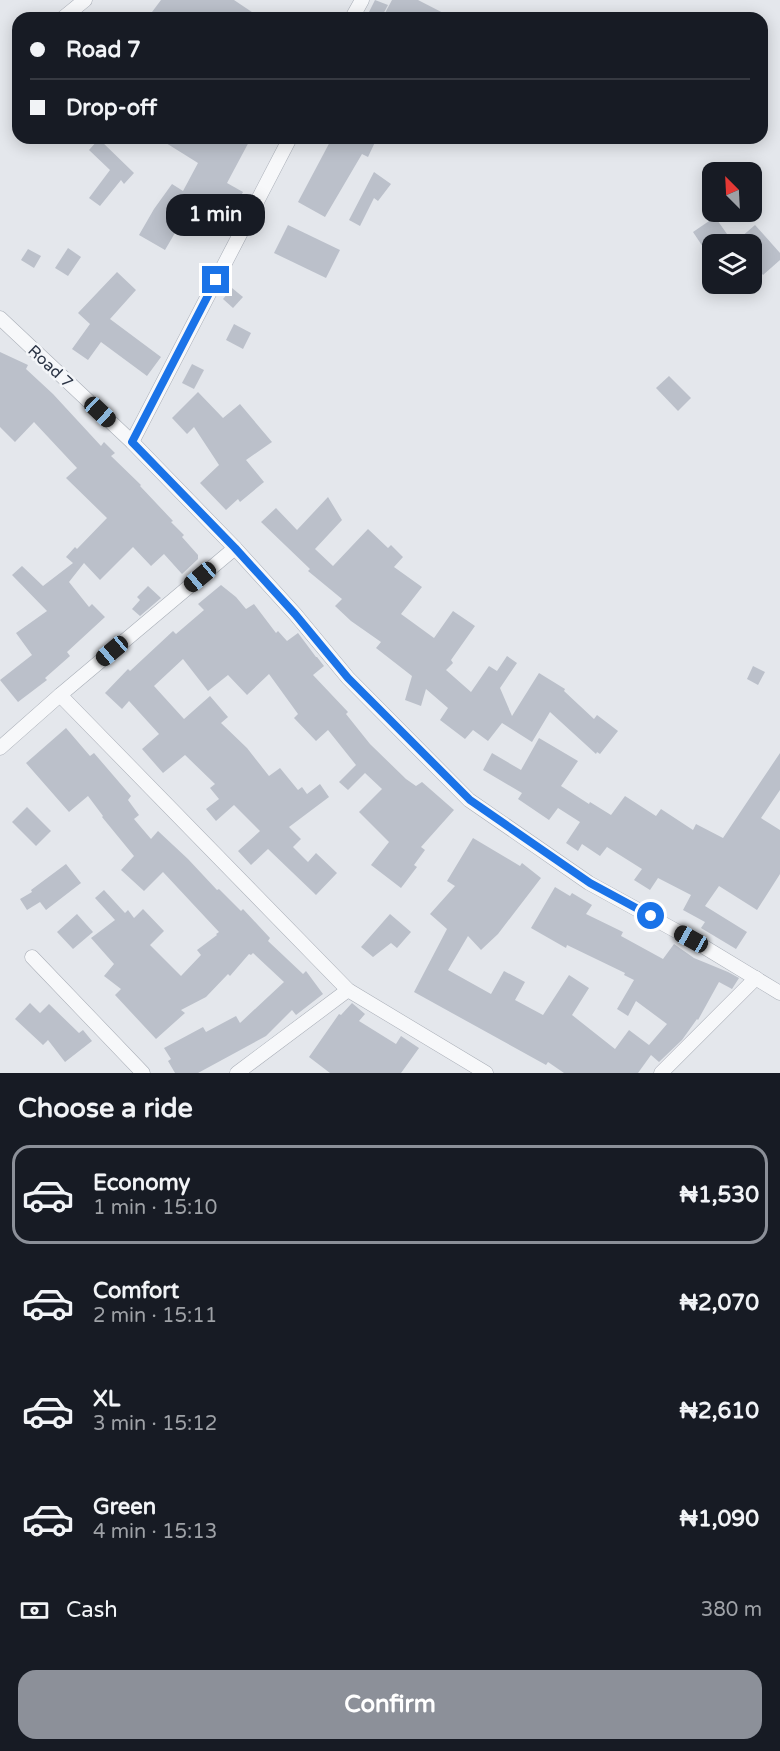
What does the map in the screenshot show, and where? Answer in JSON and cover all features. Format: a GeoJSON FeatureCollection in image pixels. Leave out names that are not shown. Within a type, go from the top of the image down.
{"type":"FeatureCollection","features":[{"type":"Feature","properties":{"kind":"street"},"geometry":{"type":"LineString","coordinates":[[70,12],[85,0]]}},
{"type":"Feature","properties":{"kind":"street"},"geometry":{"type":"LineString","coordinates":[[132,442],[287,144]]}},
{"type":"Feature","properties":{"kind":"street","name":"Road 7"},"geometry":{"type":"LineString","coordinates":[[0,318],[132,442],[235,548],[295,614],[348,678],[470,800],[590,883],[691,939],[780,993]]}},
{"type":"Feature","properties":{"kind":"street"},"geometry":{"type":"LineString","coordinates":[[0,747],[235,548]]}},
{"type":"Feature","properties":{"kind":"street"},"geometry":{"type":"LineString","coordinates":[[60,695],[348,990],[486,1073]]}},
{"type":"Feature","properties":{"kind":"street"},"geometry":{"type":"LineString","coordinates":[[32,957],[143,1073]]}},
{"type":"Feature","properties":{"kind":"street"},"geometry":{"type":"LineString","coordinates":[[662,1073],[756,978]]}},
{"type":"Feature","properties":{"kind":"street"},"geometry":{"type":"LineString","coordinates":[[237,1073],[348,990]]}},
{"type":"Feature","properties":{"kind":"building"},"geometry":{"type":"Polygon","coordinates":[[[161,0],[234,0],[252,12],[152,12],[161,0]]]}},
{"type":"Feature","properties":{"kind":"building"},"geometry":{"type":"Polygon","coordinates":[[[375,0],[388,5],[384,12],[369,12],[375,0]]]}},
{"type":"Feature","properties":{"kind":"building"},"geometry":{"type":"Polygon","coordinates":[[[392,0],[418,0],[441,12],[386,12],[392,0]]]}},
{"type":"Feature","properties":{"kind":"building"},"geometry":{"type":"Polygon","coordinates":[[[94,144],[104,144],[134,173],[124,184],[121,180],[100,206],[89,198],[110,170],[89,150],[94,144]]]}},
{"type":"Feature","properties":{"kind":"building"},"geometry":{"type":"Polygon","coordinates":[[[168,144],[248,144],[227,183],[243,192],[228,220],[214,213],[204,227],[186,214],[165,250],[139,235],[172,184],[183,191],[198,163],[168,144]]]}},
{"type":"Feature","properties":{"kind":"building"},"geometry":{"type":"Polygon","coordinates":[[[329,144],[374,144],[368,157],[362,154],[325,217],[298,202],[329,144]]]}},
{"type":"Feature","properties":{"kind":"building"},"geometry":{"type":"Polygon","coordinates":[[[374,172],[391,184],[378,201],[374,198],[360,226],[349,220],[374,172]]]}},
{"type":"Feature","properties":{"kind":"building"},"geometry":{"type":"Polygon","coordinates":[[[708,222],[719,222],[727,234],[702,234],[702,246],[693,232],[708,222]]]}},
{"type":"Feature","properties":{"kind":"building"},"geometry":{"type":"Polygon","coordinates":[[[288,225],[340,250],[326,278],[274,253],[288,225]]]}},
{"type":"Feature","properties":{"kind":"building"},"geometry":{"type":"Polygon","coordinates":[[[755,225],[780,253],[780,260],[763,275],[762,234],[745,234],[755,225]]]}},
{"type":"Feature","properties":{"kind":"building"},"geometry":{"type":"Polygon","coordinates":[[[68,248],[81,257],[68,276],[55,268],[68,248]]]}},
{"type":"Feature","properties":{"kind":"building"},"geometry":{"type":"Polygon","coordinates":[[[28,249],[41,256],[34,268],[21,260],[28,249]]]}},
{"type":"Feature","properties":{"kind":"building"},"geometry":{"type":"Polygon","coordinates":[[[117,272],[136,290],[110,319],[161,357],[147,376],[101,342],[88,360],[72,349],[90,324],[78,313],[117,272]]]}},
{"type":"Feature","properties":{"kind":"building"},"geometry":{"type":"Polygon","coordinates":[[[232,288],[243,297],[233,308],[223,299],[232,288]]]}},
{"type":"Feature","properties":{"kind":"building"},"geometry":{"type":"Polygon","coordinates":[[[234,324],[251,333],[243,349],[226,340],[234,324]]]}},
{"type":"Feature","properties":{"kind":"building"},"geometry":{"type":"Polygon","coordinates":[[[0,352],[28,365],[26,369],[53,394],[101,446],[104,442],[115,453],[111,456],[173,521],[171,522],[184,535],[182,537],[198,555],[198,559],[182,574],[164,554],[151,566],[133,547],[100,580],[84,563],[69,582],[89,607],[92,604],[105,617],[67,652],[70,656],[45,678],[47,680],[18,702],[0,680],[32,655],[16,633],[47,611],[12,575],[22,566],[43,586],[73,563],[66,557],[107,518],[66,478],[77,468],[34,422],[15,442],[0,427],[0,352]]]}},
{"type":"Feature","properties":{"kind":"building"},"geometry":{"type":"Polygon","coordinates":[[[192,364],[204,370],[194,389],[182,383],[192,364]]]}},
{"type":"Feature","properties":{"kind":"building"},"geometry":{"type":"Polygon","coordinates":[[[669,376],[691,398],[678,411],[656,388],[669,376]]]}},
{"type":"Feature","properties":{"kind":"building"},"geometry":{"type":"Polygon","coordinates":[[[198,392],[223,418],[240,404],[272,442],[246,460],[264,482],[240,502],[238,499],[226,510],[200,483],[219,465],[194,427],[187,434],[172,418],[198,392]]]}},
{"type":"Feature","properties":{"kind":"building"},"geometry":{"type":"Polygon","coordinates":[[[328,497],[342,520],[315,549],[333,566],[368,529],[388,548],[391,545],[403,557],[394,567],[422,587],[401,614],[434,638],[453,611],[475,626],[451,660],[453,663],[446,670],[471,692],[489,666],[497,671],[507,656],[517,663],[500,688],[512,716],[539,673],[565,689],[564,691],[594,719],[597,715],[618,731],[600,754],[597,752],[596,754],[550,712],[532,742],[502,723],[488,741],[473,730],[465,739],[440,720],[448,708],[426,689],[421,706],[405,700],[412,676],[376,648],[381,642],[351,621],[335,606],[342,599],[308,571],[310,569],[261,522],[276,508],[297,530],[328,497]]]}},
{"type":"Feature","properties":{"kind":"building"},"geometry":{"type":"Polygon","coordinates":[[[221,585],[246,609],[254,604],[276,633],[278,631],[287,641],[298,633],[324,666],[313,675],[348,712],[346,714],[370,744],[406,779],[416,786],[422,782],[454,810],[421,847],[425,850],[414,865],[417,867],[401,888],[371,865],[389,842],[359,812],[382,789],[365,773],[348,790],[339,782],[356,765],[328,730],[316,741],[294,718],[298,714],[269,674],[247,695],[228,675],[208,691],[183,659],[154,686],[184,719],[210,696],[228,717],[221,723],[247,748],[269,776],[280,768],[298,790],[302,787],[307,794],[320,784],[329,797],[289,827],[301,839],[293,847],[308,862],[316,853],[337,873],[316,895],[268,849],[251,865],[238,851],[260,831],[234,805],[216,821],[206,809],[219,799],[210,788],[215,784],[185,755],[163,773],[142,749],[159,734],[129,701],[122,709],[105,693],[128,669],[130,671],[173,631],[176,634],[204,610],[198,604],[221,585]]]}},
{"type":"Feature","properties":{"kind":"building"},"geometry":{"type":"Polygon","coordinates":[[[148,586],[161,598],[140,616],[132,609],[140,600],[137,597],[148,586]]]}},
{"type":"Feature","properties":{"kind":"building"},"geometry":{"type":"Polygon","coordinates":[[[753,666],[765,672],[758,685],[747,679],[753,666]]]}},
{"type":"Feature","properties":{"kind":"building"},"geometry":{"type":"Polygon","coordinates":[[[66,728],[90,756],[94,753],[131,796],[128,800],[139,815],[134,819],[151,839],[158,831],[217,890],[219,889],[241,911],[243,909],[270,938],[268,941],[303,974],[306,971],[323,994],[296,1015],[292,1010],[266,1036],[198,1073],[175,1073],[168,1061],[171,1059],[164,1048],[203,1027],[206,1032],[236,1016],[240,1023],[284,982],[253,953],[249,954],[230,976],[228,974],[206,997],[181,1010],[185,1013],[156,1039],[115,995],[121,989],[104,976],[114,964],[91,938],[115,920],[95,898],[104,890],[125,913],[128,910],[134,918],[143,909],[164,931],[150,945],[181,976],[201,955],[197,950],[219,932],[163,872],[144,891],[121,870],[134,856],[88,796],[69,812],[26,763],[66,728]]]}},
{"type":"Feature","properties":{"kind":"building"},"geometry":{"type":"Polygon","coordinates":[[[539,738],[578,761],[561,786],[589,804],[590,802],[611,815],[625,796],[656,816],[661,809],[693,830],[696,824],[723,838],[780,753],[780,790],[761,818],[780,830],[780,874],[757,910],[719,886],[705,906],[747,932],[736,949],[701,928],[705,922],[683,910],[691,895],[658,878],[650,890],[634,880],[642,869],[607,847],[600,856],[582,844],[578,851],[566,843],[580,822],[558,808],[549,820],[518,799],[522,793],[483,770],[492,753],[521,770],[539,738]]]}},
{"type":"Feature","properties":{"kind":"building"},"geometry":{"type":"Polygon","coordinates":[[[27,807],[51,831],[36,846],[12,822],[27,807]]]}},
{"type":"Feature","properties":{"kind":"building"},"geometry":{"type":"Polygon","coordinates":[[[473,838],[520,866],[522,863],[541,878],[498,934],[481,950],[468,936],[448,970],[491,994],[504,971],[525,982],[515,1000],[543,1015],[569,975],[589,988],[572,1015],[615,1049],[629,1030],[649,1045],[667,1024],[636,1001],[628,1016],[617,1009],[634,980],[624,975],[625,973],[567,945],[566,948],[531,928],[555,887],[570,896],[572,893],[592,905],[586,914],[623,932],[621,936],[663,959],[674,944],[694,958],[739,978],[732,989],[719,982],[698,1020],[682,1040],[659,1062],[651,1055],[638,1073],[564,1073],[548,1062],[546,1065],[414,992],[447,929],[430,914],[455,886],[447,881],[473,838]]]}},
{"type":"Feature","properties":{"kind":"building"},"geometry":{"type":"Polygon","coordinates":[[[66,864],[81,883],[46,910],[40,902],[27,910],[20,899],[66,864]]]}},
{"type":"Feature","properties":{"kind":"building"},"geometry":{"type":"Polygon","coordinates":[[[77,914],[93,932],[73,949],[57,932],[77,914]]]}},
{"type":"Feature","properties":{"kind":"building"},"geometry":{"type":"Polygon","coordinates":[[[390,914],[411,932],[397,948],[391,943],[373,957],[361,947],[390,914]]]}},
{"type":"Feature","properties":{"kind":"building"},"geometry":{"type":"Polygon","coordinates":[[[30,1003],[40,1013],[49,1004],[79,1033],[83,1030],[92,1041],[65,1062],[48,1040],[43,1045],[15,1019],[30,1003]]]}},
{"type":"Feature","properties":{"kind":"building"},"geometry":{"type":"Polygon","coordinates":[[[352,1003],[365,1014],[359,1021],[396,1044],[401,1036],[419,1048],[401,1073],[330,1073],[309,1057],[339,1014],[341,1015],[352,1003]]]}},
{"type":"Feature","properties":{"kind":"route"},"geometry":{"type":"LineString","coordinates":[[216,280],[132,442],[235,548],[295,614],[348,678],[470,800],[590,883],[651,916]]}}]}
